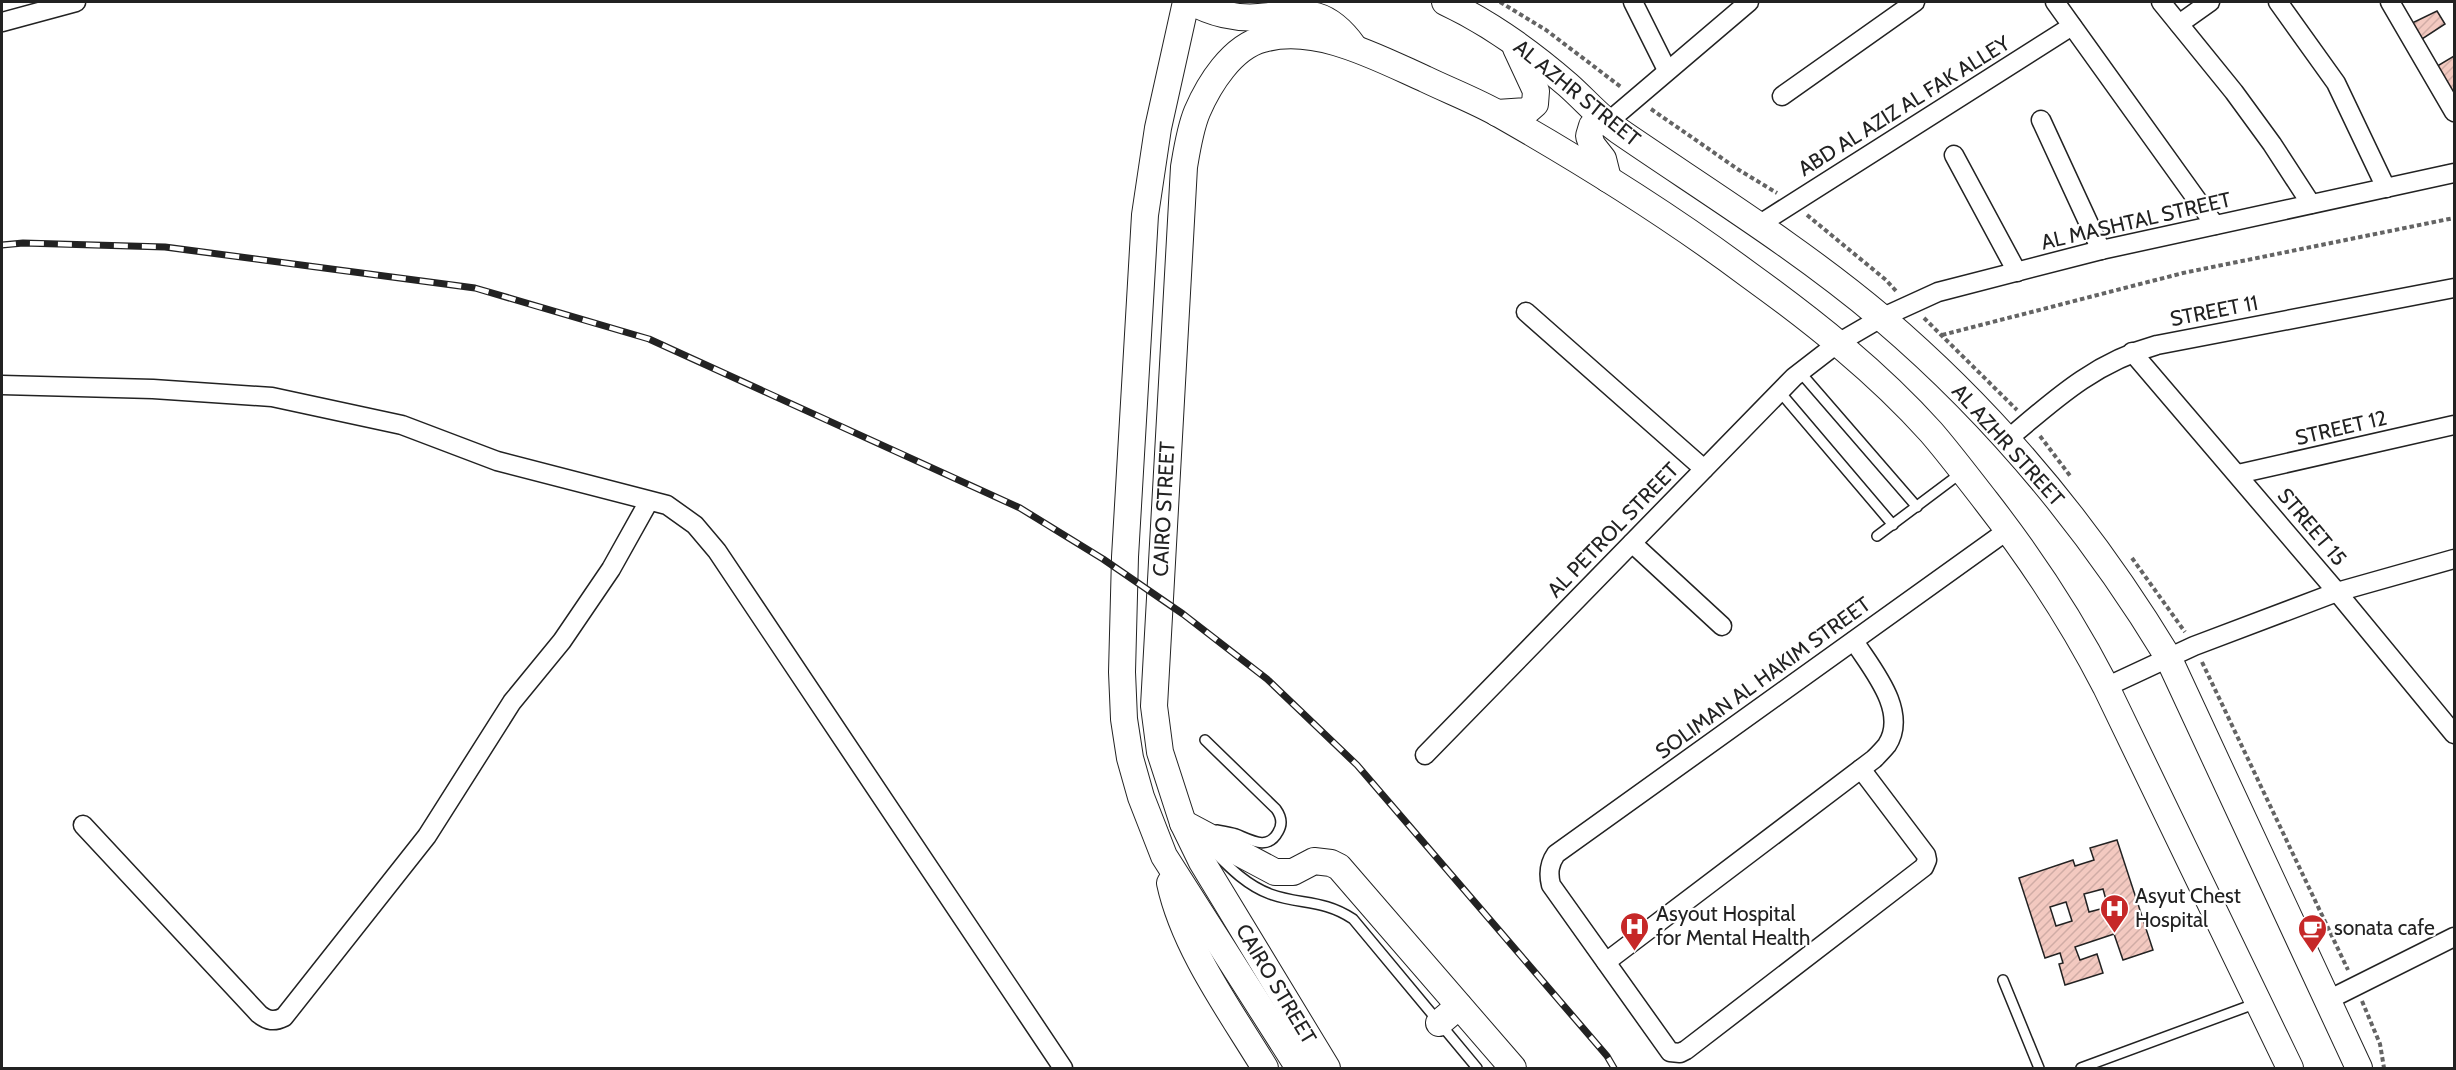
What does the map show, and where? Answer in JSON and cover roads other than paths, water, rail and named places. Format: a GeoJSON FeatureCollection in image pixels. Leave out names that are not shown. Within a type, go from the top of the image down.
{"type":"FeatureCollection","features":[{"type":"Feature","properties":{"kind":"main road","name":"CAIRO STREET"},"geometry":{"type":"LineString","coordinates":[[1186,2],[1158,128],[1149,182],[1126,545],[1123,638],[1124,719],[1130,758],[1141,797],[1164,856],[1171,889],[1183,922],[1201,960],[1265,1068]]}},
{"type":"Feature","properties":{"kind":"main road"},"geometry":{"type":"LineString","coordinates":[[1192,2],[1210,10],[1243,17],[1294,12],[1317,16],[1338,28],[1354,47],[1497,113],[1608,179],[1721,254],[1838,343],[1886,387],[1931,432],[1963,471],[2051,590],[2106,687],[2290,1068]]}},
{"type":"Feature","properties":{"kind":"main road","name":"AL AZHR STREET"},"geometry":{"type":"LineString","coordinates":[[1447,2],[1513,40],[1608,122],[1760,224],[1881,318],[2008,439],[2052,490],[2133,598],[2168,657],[2359,1068]]}},
{"type":"Feature","properties":{"kind":"main road","name":"CAIRO STREET"},"geometry":{"type":"LineString","coordinates":[[1312,1066],[1202,862],[1184,823],[1160,752],[1154,706],[1180,219],[1184,167],[1196,113],[1221,70],[1241,50],[1258,40],[1276,36],[1298,36],[1354,47]]}},
{"type":"Feature","properties":{"kind":"main road"},"geometry":{"type":"LineString","coordinates":[[1497,113],[1527,111],[1535,104],[1536,91],[1513,40]]}},
{"type":"Feature","properties":{"kind":"main road"},"geometry":{"type":"LineString","coordinates":[[1608,122],[1597,123],[1589,131],[1588,136],[1603,159],[1608,179]]}},
{"type":"Feature","properties":{"kind":"main road"},"geometry":{"type":"LineString","coordinates":[[1184,823],[1275,872],[1288,873],[1305,864],[1322,861],[1339,867],[1513,1068]]}},
{"type":"Feature","properties":{"kind":"main road","name":"CAIRO STREET"},"geometry":{"type":"LineString","coordinates":[[1164,856],[1312,1066]]}},
{"type":"Feature","properties":{"kind":"main road"},"geometry":{"type":"LineString","coordinates":[[1439,1023],[1459,1006]]}},
{"type":"Feature","properties":{"kind":"street"},"geometry":{"type":"LineString","coordinates":[[1633,2],[1667,70]]}},
{"type":"Feature","properties":{"kind":"street"},"geometry":{"type":"LineString","coordinates":[[1608,122],[1748,2]]}},
{"type":"Feature","properties":{"kind":"street"},"geometry":{"type":"LineString","coordinates":[[1782,96],[1915,2]]}},
{"type":"Feature","properties":{"kind":"street"},"geometry":{"type":"LineString","coordinates":[[2055,2],[2215,225]]}},
{"type":"Feature","properties":{"kind":"street"},"geometry":{"type":"LineString","coordinates":[[2161,2],[2234,92],[2272,144],[2311,204]]}},
{"type":"Feature","properties":{"kind":"street"},"geometry":{"type":"LineString","coordinates":[[2179,24],[2210,2]]}},
{"type":"Feature","properties":{"kind":"street"},"geometry":{"type":"LineString","coordinates":[[2278,2],[2336,83],[2386,188]]}},
{"type":"Feature","properties":{"kind":"street"},"geometry":{"type":"LineString","coordinates":[[2390,2],[2454,112]]}},
{"type":"Feature","properties":{"kind":"street"},"geometry":{"type":"LineString","coordinates":[[2,22],[65,3]]}},
{"type":"Feature","properties":{"kind":"street","name":"ABD AL AZIZ AL FAK ALLEY"},"geometry":{"type":"LineString","coordinates":[[1760,224],[2072,26]]}},
{"type":"Feature","properties":{"kind":"street"},"geometry":{"type":"LineString","coordinates":[[2041,120],[2101,250]]}},
{"type":"Feature","properties":{"kind":"street"},"geometry":{"type":"LineString","coordinates":[[1954,155],[2017,272]]}},
{"type":"Feature","properties":{"kind":"street","name":"AL MASHTAL STREET"},"geometry":{"type":"LineString","coordinates":[[1838,343],[1881,318],[1938,292],[2101,250],[2454,173]]}},
{"type":"Feature","properties":{"kind":"street","name":"STREET 11"},"geometry":{"type":"LineString","coordinates":[[2008,439],[2066,390],[2114,360],[2132,352],[2157,345],[2454,288]]}},
{"type":"Feature","properties":{"kind":"street"},"geometry":{"type":"LineString","coordinates":[[1526,312],[1704,469]]}},
{"type":"Feature","properties":{"kind":"street","name":"AL PETROL STREET"},"geometry":{"type":"LineString","coordinates":[[1425,755],[1779,392],[1800,372],[1838,343]]}},
{"type":"Feature","properties":{"kind":"street","name":"STREET 15"},"geometry":{"type":"LineString","coordinates":[[2132,352],[2238,474],[2454,734]]}},
{"type":"Feature","properties":{"kind":"street"},"geometry":{"type":"LineString","coordinates":[[2,385],[153,389],[272,397],[402,425],[497,461],[667,505],[695,525],[717,551],[1063,1068]]}},
{"type":"Feature","properties":{"kind":"street","name":"STREET 12"},"geometry":{"type":"LineString","coordinates":[[2238,474],[2454,425]]}},
{"type":"Feature","properties":{"kind":"street"},"geometry":{"type":"LineString","coordinates":[[83,825],[259,1014],[268,1020],[276,1021],[284,1017],[427,836],[512,702],[562,641],[611,569],[649,501]]}},
{"type":"Feature","properties":{"kind":"street","name":"SOLIMAN AL HAKIM STREET"},"geometry":{"type":"LineString","coordinates":[[1606,962],[1551,885],[1550,868],[1556,854],[2008,530]]}},
{"type":"Feature","properties":{"kind":"street"},"geometry":{"type":"LineString","coordinates":[[1632,543],[1722,626]]}},
{"type":"Feature","properties":{"kind":"street"},"geometry":{"type":"LineString","coordinates":[[2106,687],[2168,657],[2337,592],[2454,559]]}},
{"type":"Feature","properties":{"kind":"street"},"geometry":{"type":"LineString","coordinates":[[1854,641],[1886,692],[1893,713],[1891,735],[1887,745],[1874,759],[1860,769],[1606,962],[1670,1052],[1680,1053],[1926,864],[1926,855],[1860,769]]}},
{"type":"Feature","properties":{"kind":"street"},"geometry":{"type":"LineString","coordinates":[[2328,1000],[2454,937]]}},
{"type":"Feature","properties":{"kind":"lane"},"geometry":{"type":"LineString","coordinates":[[1800,372],[1917,507]]}},
{"type":"Feature","properties":{"kind":"lane"},"geometry":{"type":"LineString","coordinates":[[1779,392],[1893,525]]}},
{"type":"Feature","properties":{"kind":"lane"},"geometry":{"type":"LineString","coordinates":[[1877,536],[1963,471]]}},
{"type":"Feature","properties":{"kind":"lane"},"geometry":{"type":"LineString","coordinates":[[1184,823],[1236,834],[1259,843],[1273,839],[1281,827],[1276,809],[1204,740]]}},
{"type":"Feature","properties":{"kind":"lane"},"geometry":{"type":"LineString","coordinates":[[1184,823],[1238,875],[1253,886],[1270,894],[1333,908],[1353,919],[1477,1068]]}},
{"type":"Feature","properties":{"kind":"lane"},"geometry":{"type":"LineString","coordinates":[[2003,980],[2039,1068]]}},
{"type":"Feature","properties":{"kind":"lane"},"geometry":{"type":"LineString","coordinates":[[2081,1068],[2259,1003]]}},
{"type":"Feature","properties":{"kind":"railway"},"geometry":{"type":"LineString","coordinates":[[2,245],[23,243],[165,247],[475,288],[649,339],[1020,508],[1103,559],[1183,614],[1267,679],[1357,765],[1607,1056],[1614,1068]]}},
{"type":"Feature","properties":{"kind":"place","name":"Asyut Chest Hospital"},"geometry":{"type":"Point","coordinates":[2114,934]}},
{"type":"Feature","properties":{"kind":"place","name":"Asyout Hospital for Mental Health"},"geometry":{"type":"Point","coordinates":[1635,952]}},
{"type":"Feature","properties":{"kind":"place","name":"sonata cafe"},"geometry":{"type":"Point","coordinates":[2313,954]}}]}
